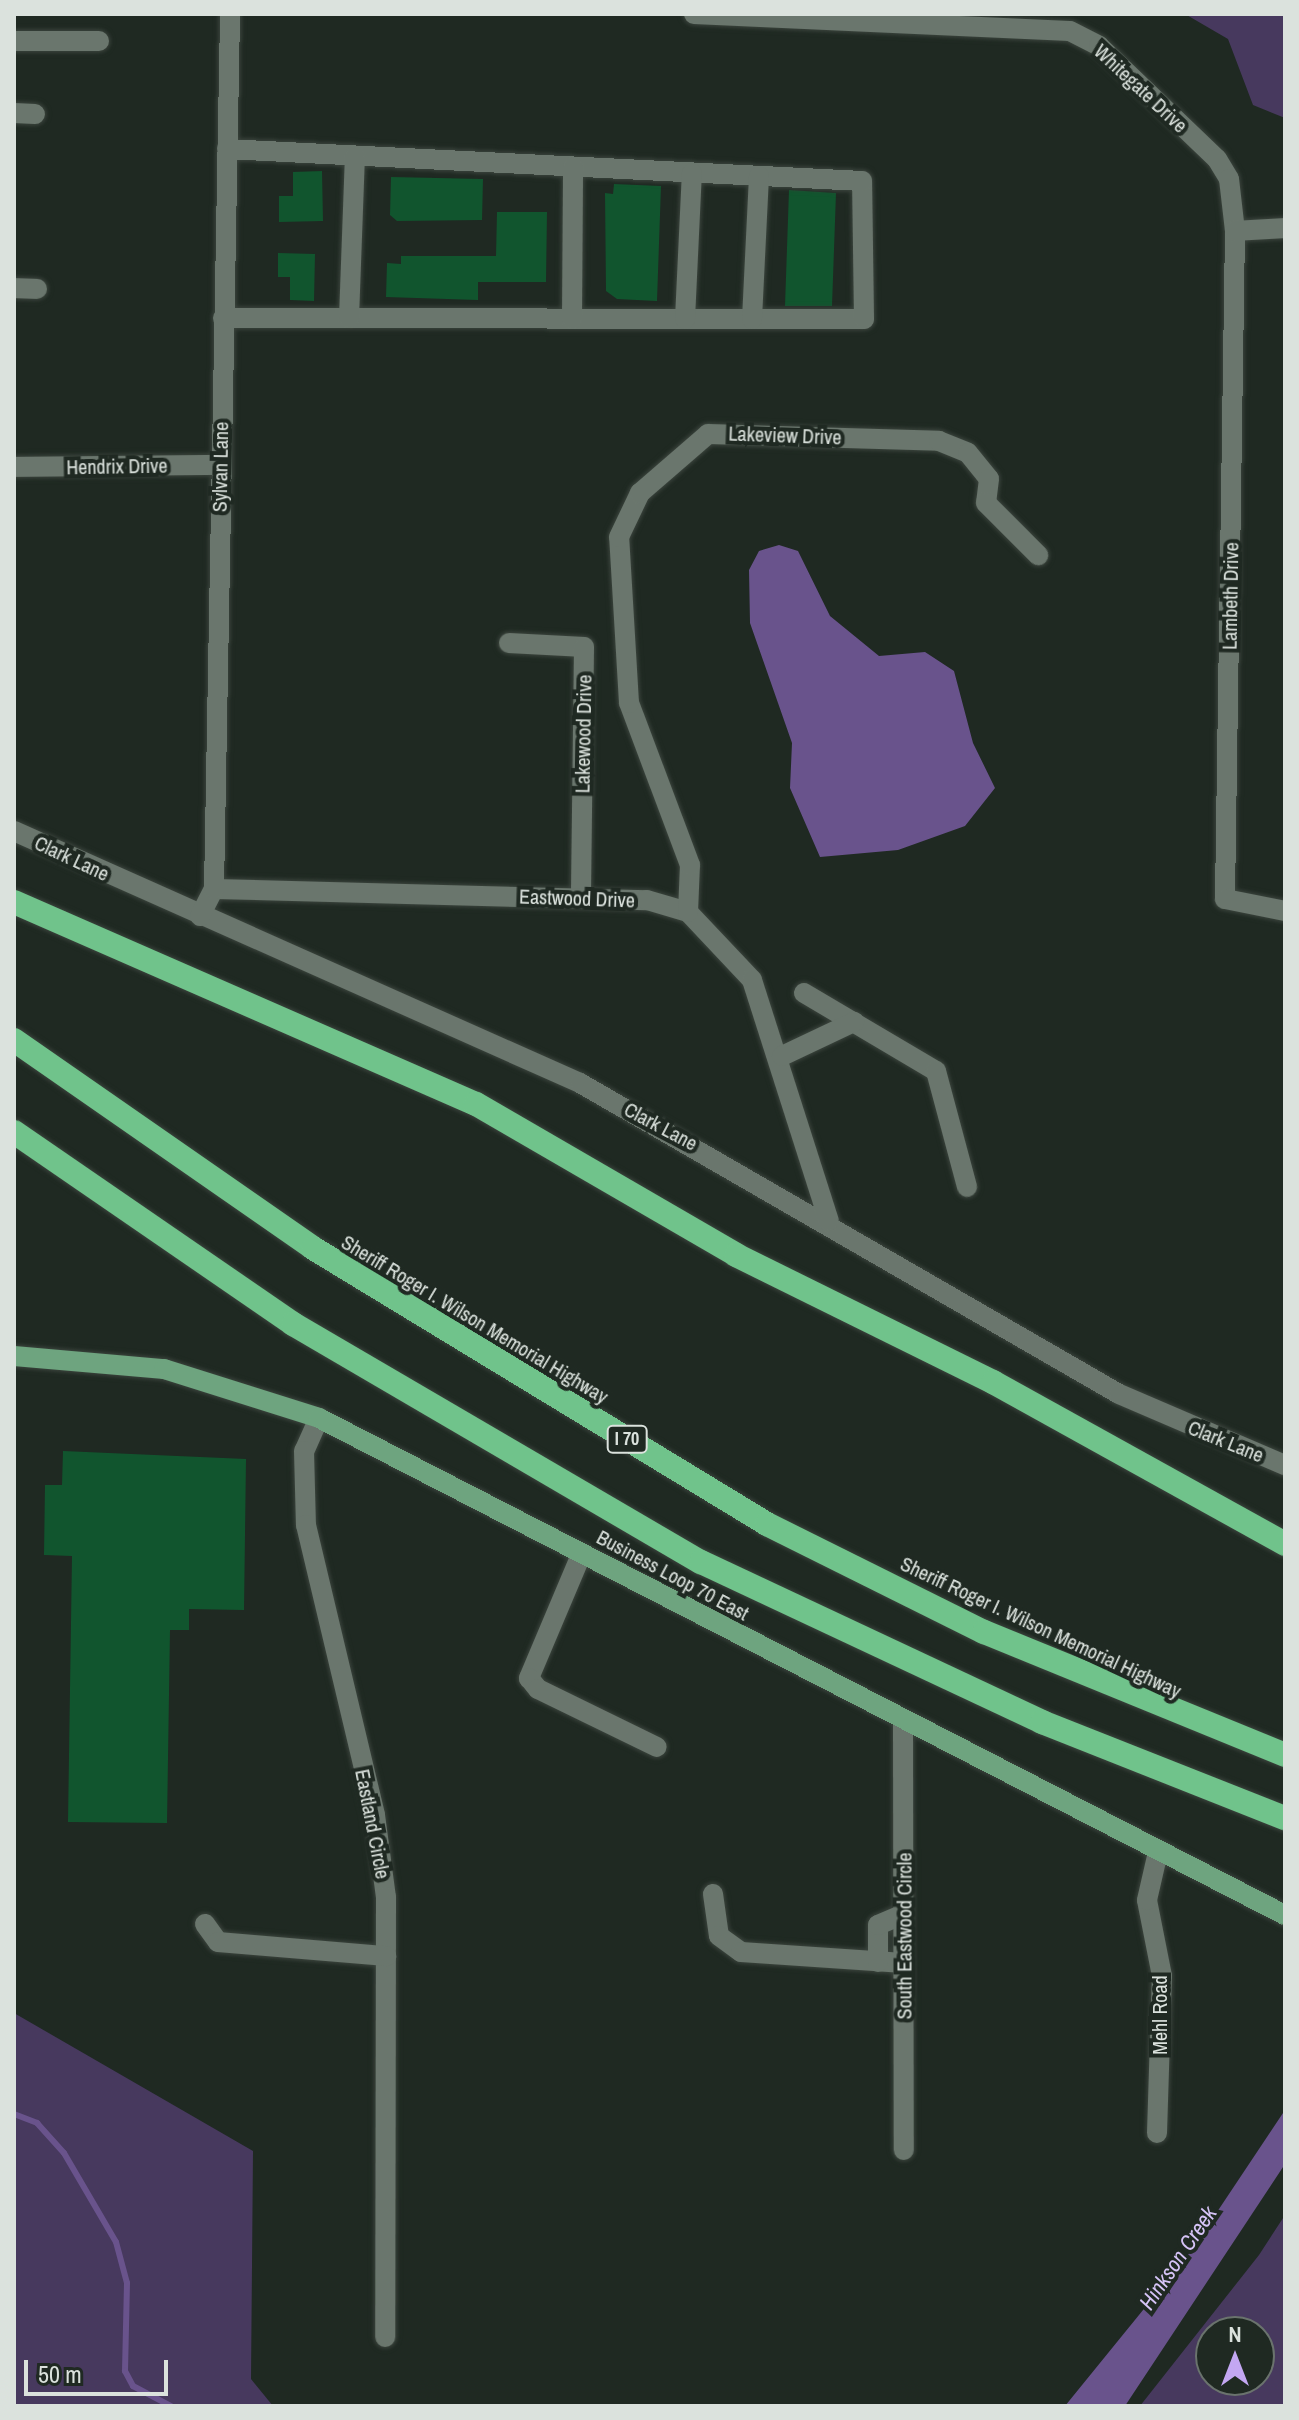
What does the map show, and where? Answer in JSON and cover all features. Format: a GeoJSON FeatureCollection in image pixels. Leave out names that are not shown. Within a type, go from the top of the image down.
{"type":"FeatureCollection","features":[{"type":"Feature","properties":{"kind":"highway"},"geometry":{"type":"LineString","coordinates":[[14,902],[476,1104],[736,1255],[993,1382],[1285,1544]]}},
{"type":"Feature","properties":{"kind":"highway","name":"Sheriff Roger I. Wilson Memorial Highway"},"geometry":{"type":"LineString","coordinates":[[14,1040],[313,1248],[767,1524],[984,1632],[1285,1755]]}},
{"type":"Feature","properties":{"kind":"highway"},"geometry":{"type":"LineString","coordinates":[[14,1132],[293,1324],[701,1562],[1042,1722],[1285,1818]]}},
{"type":"Feature","properties":{"kind":"main road","name":"Business Loop 70 East"},"geometry":{"type":"LineString","coordinates":[[14,1356],[164,1369],[319,1418],[903,1722],[1285,1915]]}},
{"type":"Feature","properties":{"kind":"street","name":"Sylvan Lane"},"geometry":{"type":"LineString","coordinates":[[200,916],[214,889],[230,14]]}},
{"type":"Feature","properties":{"kind":"street","name":"Whitegate Drive"},"geometry":{"type":"LineString","coordinates":[[694,14],[1070,31],[1099,46],[1217,159],[1229,179],[1235,231]]}},
{"type":"Feature","properties":{"kind":"street"},"geometry":{"type":"LineString","coordinates":[[14,41],[99,41]]}},
{"type":"Feature","properties":{"kind":"street"},"geometry":{"type":"LineString","coordinates":[[223,318],[864,319],[862,181],[227,149]]}},
{"type":"Feature","properties":{"kind":"street"},"geometry":{"type":"LineString","coordinates":[[349,318],[355,156]]}},
{"type":"Feature","properties":{"kind":"street"},"geometry":{"type":"LineString","coordinates":[[572,319],[573,167]]}},
{"type":"Feature","properties":{"kind":"street"},"geometry":{"type":"LineString","coordinates":[[685,319],[692,173]]}},
{"type":"Feature","properties":{"kind":"street"},"geometry":{"type":"LineString","coordinates":[[752,319],[759,176]]}},
{"type":"Feature","properties":{"kind":"street"},"geometry":{"type":"LineString","coordinates":[[1235,231],[1285,228]]}},
{"type":"Feature","properties":{"kind":"street","name":"Lambeth Drive"},"geometry":{"type":"LineString","coordinates":[[1235,231],[1225,899],[1285,911]]}},
{"type":"Feature","properties":{"kind":"street"},"geometry":{"type":"LineString","coordinates":[[14,288],[37,289]]}},
{"type":"Feature","properties":{"kind":"street","name":"Lakeview Drive"},"geometry":{"type":"LineString","coordinates":[[688,912],[690,865],[629,703],[619,537],[640,493],[708,434],[939,441],[968,453],[989,479],[986,503],[1038,555]]}},
{"type":"Feature","properties":{"kind":"street","name":"Hendrix Drive"},"geometry":{"type":"LineString","coordinates":[[14,467],[220,465]]}},
{"type":"Feature","properties":{"kind":"street","name":"Lakewood Drive"},"geometry":{"type":"LineString","coordinates":[[509,643],[584,647],[581,898]]}},
{"type":"Feature","properties":{"kind":"street","name":"Clark Lane"},"geometry":{"type":"LineString","coordinates":[[14,831],[580,1083],[829,1221],[1119,1394],[1285,1465]]}},
{"type":"Feature","properties":{"kind":"street","name":"Eastwood Drive"},"geometry":{"type":"LineString","coordinates":[[214,889],[647,900],[688,912]]}},
{"type":"Feature","properties":{"kind":"street"},"geometry":{"type":"LineString","coordinates":[[688,912],[752,980],[782,1056],[829,1221]]}},
{"type":"Feature","properties":{"kind":"street"},"geometry":{"type":"LineString","coordinates":[[804,993],[936,1071],[967,1187]]}},
{"type":"Feature","properties":{"kind":"street"},"geometry":{"type":"LineString","coordinates":[[782,1056],[854,1022]]}},
{"type":"Feature","properties":{"kind":"street","name":"Eastland Circle"},"geometry":{"type":"LineString","coordinates":[[319,1418],[304,1451],[300,1483],[382,1852],[386,1956],[385,2337]]}},
{"type":"Feature","properties":{"kind":"street"},"geometry":{"type":"LineString","coordinates":[[581,1555],[529,1678],[538,1689],[657,1747]]}},
{"type":"Feature","properties":{"kind":"street","name":"South Eastwood Circle"},"geometry":{"type":"LineString","coordinates":[[903,1722],[904,2150]]}},
{"type":"Feature","properties":{"kind":"street","name":"Mehl Road"},"geometry":{"type":"LineString","coordinates":[[1157,2133],[1162,1976],[1147,1900],[1158,1852]]}},
{"type":"Feature","properties":{"kind":"street"},"geometry":{"type":"LineString","coordinates":[[713,1894],[726,1946],[788,1958],[904,1963]]}},
{"type":"Feature","properties":{"kind":"street"},"geometry":{"type":"LineString","coordinates":[[878,1962],[878,1925],[904,1914]]}},
{"type":"Feature","properties":{"kind":"street"},"geometry":{"type":"LineString","coordinates":[[205,1924],[218,1942],[386,1956]]}},
{"type":"Feature","properties":{"kind":"shaded area"},"geometry":{"type":"Polygon","coordinates":[[[1185,14],[1285,14],[1285,118],[1253,105],[1228,39],[1185,14]]]}},
{"type":"Feature","properties":{"kind":"shaded area"},"geometry":{"type":"Polygon","coordinates":[[[779,545],[798,551],[830,616],[879,656],[925,652],[954,671],[973,743],[995,788],[965,826],[898,850],[820,857],[790,788],[792,743],[750,623],[749,570],[759,551],[779,545]]]}},
{"type":"Feature","properties":{"kind":"shaded area"},"geometry":{"type":"Polygon","coordinates":[[[14,2013],[253,2151],[251,2379],[273,2406],[14,2406],[14,2013]]]}},
{"type":"Feature","properties":{"kind":"shaded area"},"geometry":{"type":"Polygon","coordinates":[[[1285,2110],[1285,2164],[1125,2406],[1065,2406],[1191,2251],[1285,2110]]]}},
{"type":"Feature","properties":{"kind":"shaded area"},"geometry":{"type":"Polygon","coordinates":[[[1285,2215],[1285,2406],[1140,2406],[1195,2336],[1195,2396],[1275,2396],[1275,2316],[1211,2316],[1259,2255],[1285,2215]]]}},
{"type":"Feature","properties":{"kind":"building"},"geometry":{"type":"Polygon","coordinates":[[[322,171],[323,221],[279,222],[279,196],[293,196],[293,172],[322,171]]]}},
{"type":"Feature","properties":{"kind":"building"},"geometry":{"type":"Polygon","coordinates":[[[391,177],[483,179],[482,220],[397,221],[390,215],[391,177]]]}},
{"type":"Feature","properties":{"kind":"building"},"geometry":{"type":"Polygon","coordinates":[[[614,184],[661,186],[657,301],[617,299],[606,291],[605,193],[613,194],[614,184]]]}},
{"type":"Feature","properties":{"kind":"building"},"geometry":{"type":"Polygon","coordinates":[[[789,190],[836,193],[832,306],[785,306],[789,190]]]}},
{"type":"Feature","properties":{"kind":"building"},"geometry":{"type":"Polygon","coordinates":[[[497,212],[547,212],[546,282],[478,282],[478,300],[386,297],[387,263],[401,264],[401,256],[496,256],[497,212]]]}},
{"type":"Feature","properties":{"kind":"building"},"geometry":{"type":"Polygon","coordinates":[[[278,253],[315,254],[314,301],[290,300],[290,277],[278,277],[278,253]]]}},
{"type":"Feature","properties":{"kind":"building"},"geometry":{"type":"Polygon","coordinates":[[[63,1451],[246,1459],[244,1610],[189,1609],[189,1630],[170,1630],[167,1823],[68,1822],[72,1556],[44,1555],[45,1485],[62,1485],[63,1451]]]}},
{"type":"Feature","properties":{"kind":"waterway"},"geometry":{"type":"LineString","coordinates":[[14,2114],[37,2123],[64,2153],[116,2242],[127,2283],[125,2371],[133,2386],[171,2406]]}},
{"type":"Feature","properties":{"kind":"water label","name":"Hinkson Creek"},"geometry":{"type":"Point","coordinates":[1178,2258]}}]}
